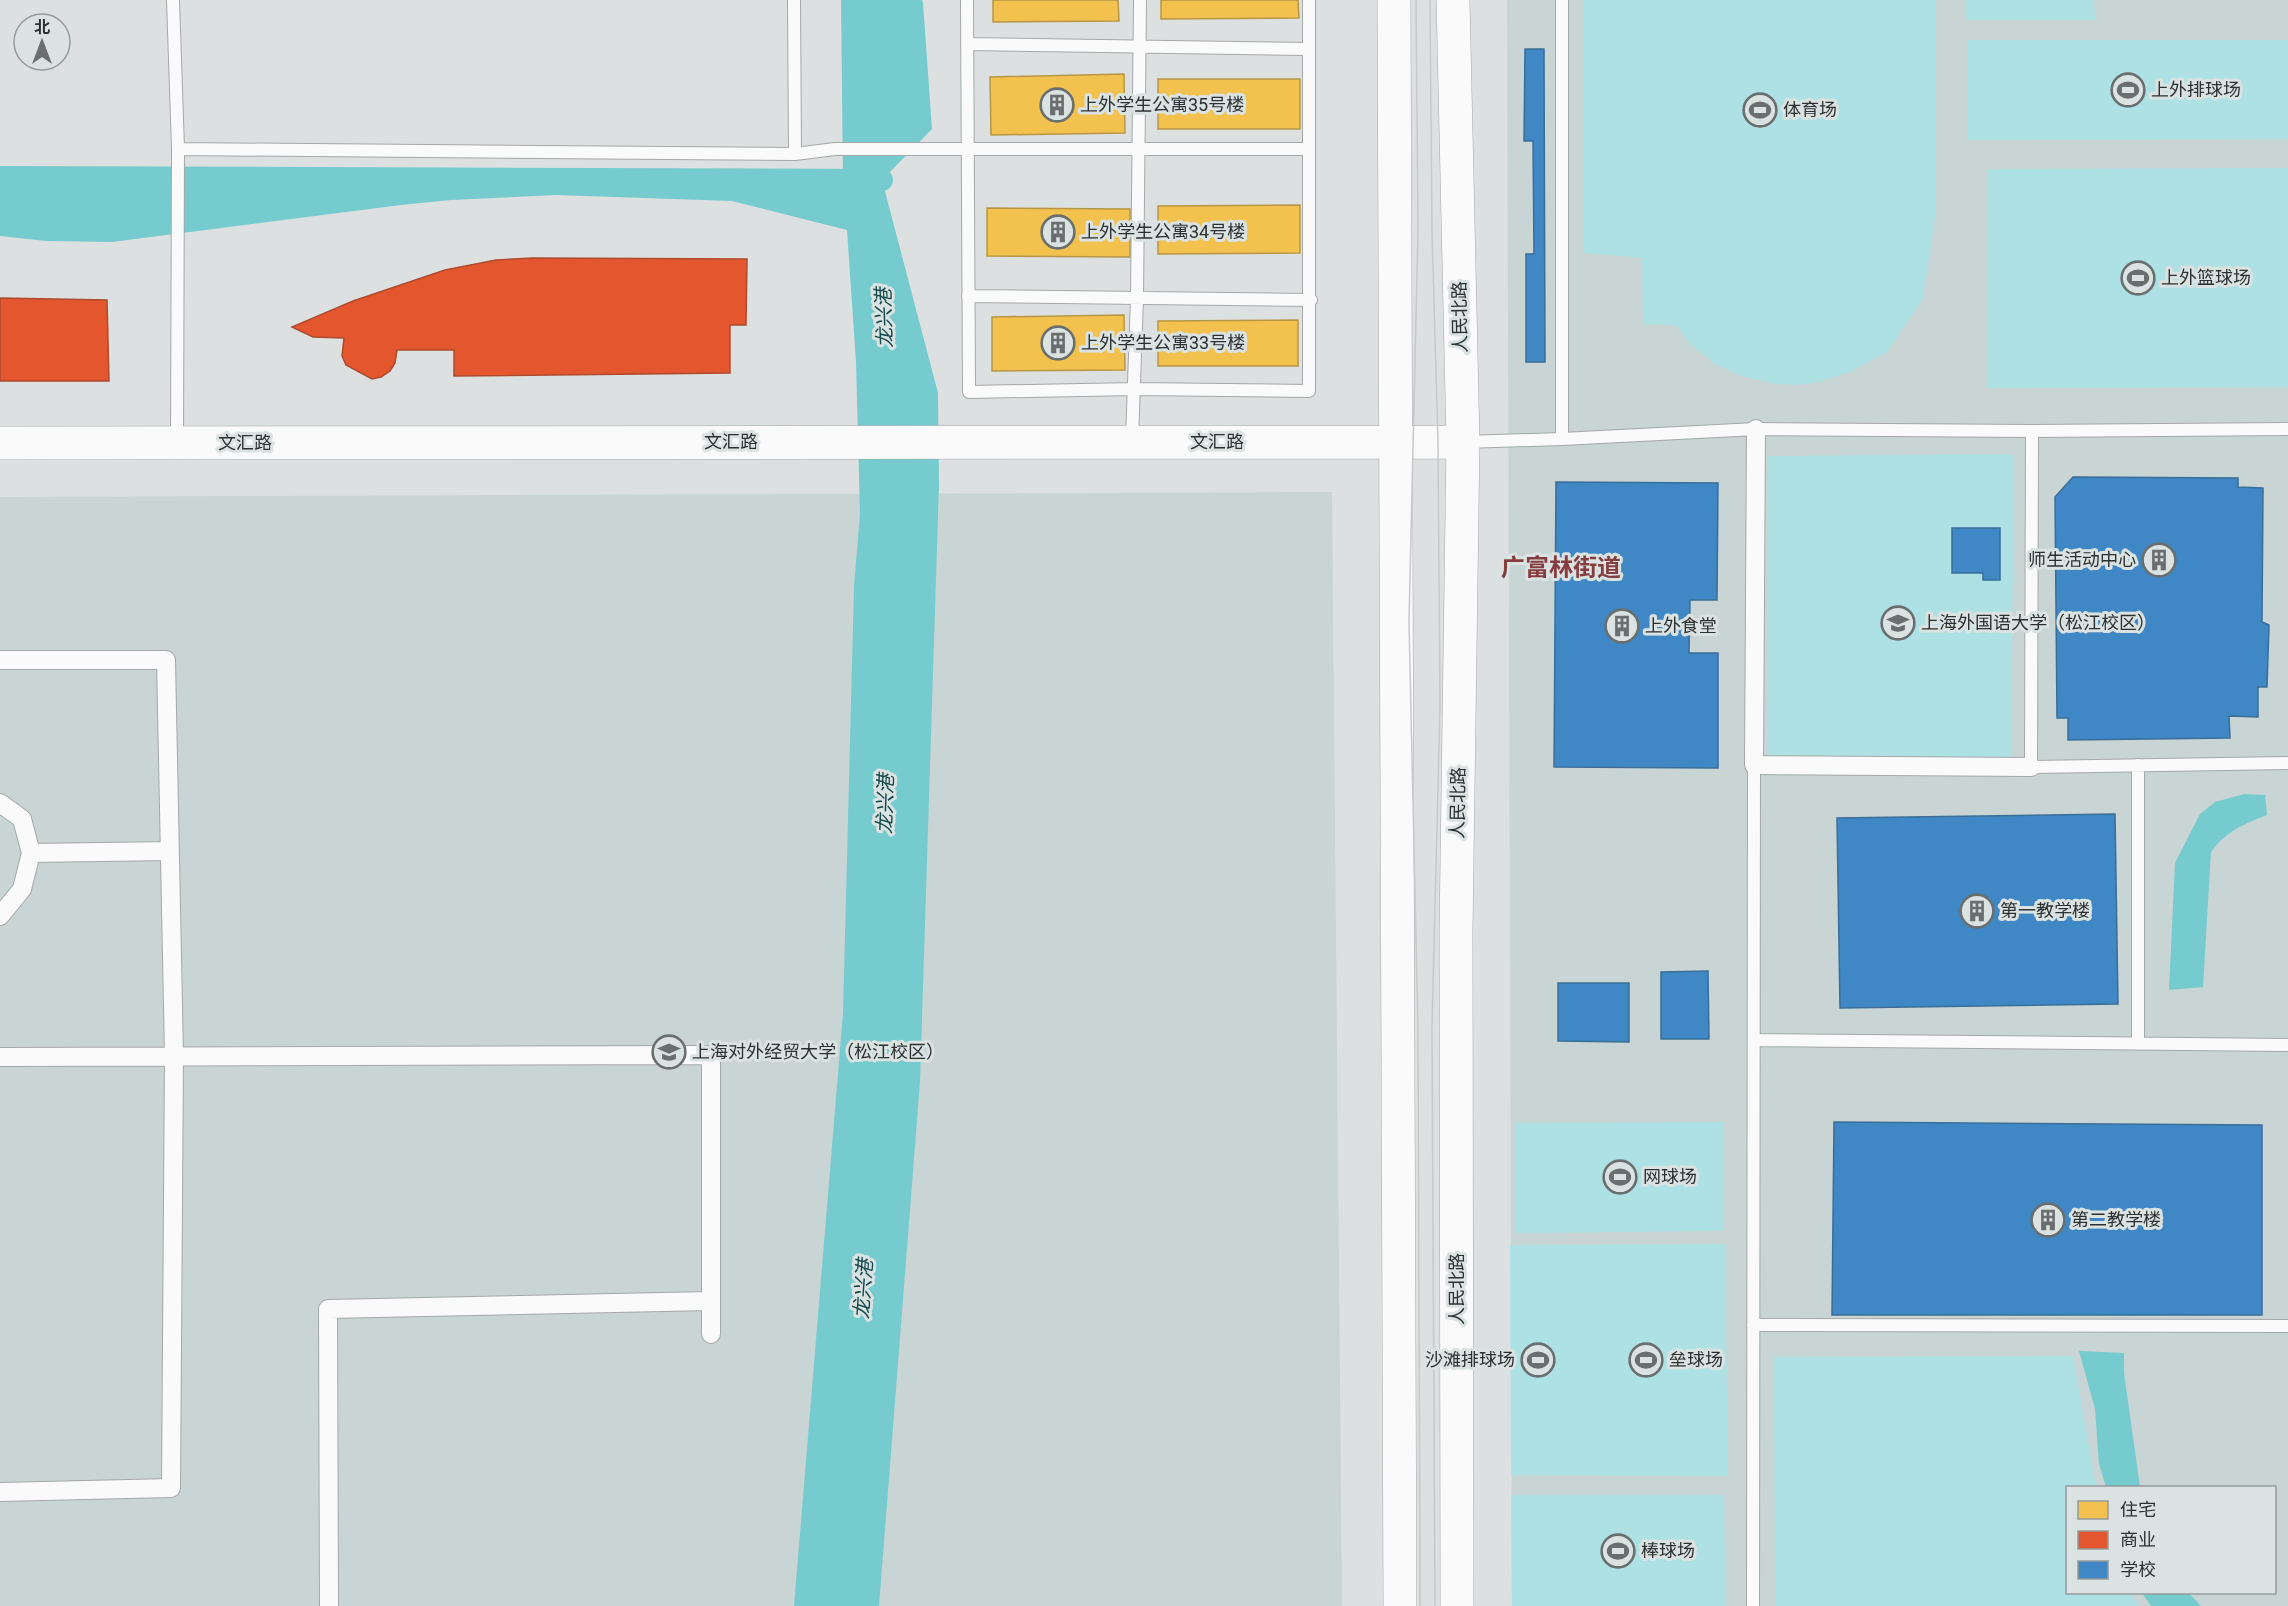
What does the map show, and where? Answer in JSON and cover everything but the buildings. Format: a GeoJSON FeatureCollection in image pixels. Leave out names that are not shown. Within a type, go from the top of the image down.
{"type":"FeatureCollection","features":[{"type":"Feature","properties":{"kind":"main road"},"geometry":{"type":"LineString","coordinates":[[1394,0],[1400,1606]]}},
{"type":"Feature","properties":{"kind":"main road","name":"人民北路"},"geometry":{"type":"LineString","coordinates":[[1453,0],[1463,442],[1456,930],[1456,1606]]}},
{"type":"Feature","properties":{"kind":"main road","name":"文汇路"},"geometry":{"type":"LineString","coordinates":[[0,443],[1463,442]]}},
{"type":"Feature","properties":{"kind":"street"},"geometry":{"type":"LineString","coordinates":[[1756,429],[1754,765],[2031,766]]}},
{"type":"Feature","properties":{"kind":"street"},"geometry":{"type":"LineString","coordinates":[[0,660],[166,660],[174,1056],[171,1488],[0,1492]]}},
{"type":"Feature","properties":{"kind":"street"},"geometry":{"type":"LineString","coordinates":[[0,803],[22,819],[31,853],[22,889],[0,916]]}},
{"type":"Feature","properties":{"kind":"street"},"geometry":{"type":"LineString","coordinates":[[31,853],[170,851]]}},
{"type":"Feature","properties":{"kind":"street"},"geometry":{"type":"LineString","coordinates":[[0,1057],[711,1055],[711,1334]]}},
{"type":"Feature","properties":{"kind":"street"},"geometry":{"type":"LineString","coordinates":[[329,1606],[328,1309],[711,1301]]}},
{"type":"Feature","properties":{"kind":"lane"},"geometry":{"type":"LineString","coordinates":[[173,0],[178,149],[177,444]]}},
{"type":"Feature","properties":{"kind":"lane"},"geometry":{"type":"LineString","coordinates":[[794,0],[795,154]]}},
{"type":"Feature","properties":{"kind":"lane"},"geometry":{"type":"LineString","coordinates":[[967,0],[969,392],[1135,389],[1310,391],[1309,0]]}},
{"type":"Feature","properties":{"kind":"lane"},"geometry":{"type":"LineString","coordinates":[[1132,442],[1137,298],[1140,0]]}},
{"type":"Feature","properties":{"kind":"lane"},"geometry":{"type":"LineString","coordinates":[[1562,0],[1562,439]]}},
{"type":"Feature","properties":{"kind":"lane"},"geometry":{"type":"LineString","coordinates":[[968,44],[1309,49]]}},
{"type":"Feature","properties":{"kind":"lane"},"geometry":{"type":"LineString","coordinates":[[178,149],[795,154],[835,149],[1310,149]]}},
{"type":"Feature","properties":{"kind":"lane"},"geometry":{"type":"LineString","coordinates":[[968,296],[1311,300]]}},
{"type":"Feature","properties":{"kind":"lane"},"geometry":{"type":"LineString","coordinates":[[1463,442],[1756,429],[2032,431],[2288,429]]}},
{"type":"Feature","properties":{"kind":"lane"},"geometry":{"type":"LineString","coordinates":[[2032,431],[2031,766],[2288,763]]}},
{"type":"Feature","properties":{"kind":"lane"},"geometry":{"type":"LineString","coordinates":[[1753,1606],[1754,765]]}},
{"type":"Feature","properties":{"kind":"lane"},"geometry":{"type":"LineString","coordinates":[[2138,765],[2138,1044]]}},
{"type":"Feature","properties":{"kind":"lane"},"geometry":{"type":"LineString","coordinates":[[1754,1040],[2288,1045]]}},
{"type":"Feature","properties":{"kind":"lane"},"geometry":{"type":"LineString","coordinates":[[1753,1325],[2288,1326]]}},
{"type":"Feature","properties":{"kind":"shaded area","name":"上海外国语大学（松江校区）"},"geometry":{"type":"Polygon","coordinates":[[[1507,0],[2288,0],[2288,1606],[1512,1606],[1507,0]]]}},
{"type":"Feature","properties":{"kind":"shaded area","name":"体育场"},"geometry":{"type":"Polygon","coordinates":[[[1584,0],[1936,0],[1935,217],[1923,299],[1887,352],[1850,372],[1818,382],[1799,385],[1777,384],[1741,376],[1714,363],[1688,342],[1676,325],[1643,324],[1642,258],[1584,253],[1584,0]]]}},
{"type":"Feature","properties":{"kind":"shaded area"},"geometry":{"type":"Polygon","coordinates":[[[1966,0],[2094,0],[2095,20],[1966,20],[1966,0]]]}},
{"type":"Feature","properties":{"kind":"shaded area","name":"上外排球场"},"geometry":{"type":"Polygon","coordinates":[[[1967,40],[2288,40],[2288,139],[1967,140],[1967,40]]]}},
{"type":"Feature","properties":{"kind":"shaded area","name":"上外篮球场"},"geometry":{"type":"Polygon","coordinates":[[[2288,168],[2288,387],[1987,388],[1987,169],[2288,168]]]}},
{"type":"Feature","properties":{"kind":"shaded area"},"geometry":{"type":"Polygon","coordinates":[[[2014,454],[2011,761],[1768,760],[1768,456],[2014,454]]]}},
{"type":"Feature","properties":{"kind":"shaded area","name":"上海对外经贸大学（松江校区）"},"geometry":{"type":"Polygon","coordinates":[[[1332,492],[1342,1606],[0,1606],[0,497],[1332,492]]]}},
{"type":"Feature","properties":{"kind":"shaded area","name":"网球场"},"geometry":{"type":"Polygon","coordinates":[[[1724,1122],[1723,1231],[1516,1233],[1515,1123],[1724,1122]]]}},
{"type":"Feature","properties":{"kind":"shaded area","name":"垒球场"},"geometry":{"type":"Polygon","coordinates":[[[1725,1244],[1728,1476],[1511,1475],[1510,1245],[1725,1244]]]}},
{"type":"Feature","properties":{"kind":"shaded area"},"geometry":{"type":"Polygon","coordinates":[[[2073,1356],[2096,1486],[2066,1486],[2066,1594],[2131,1594],[2139,1606],[1775,1606],[1774,1357],[2073,1356]]]}},
{"type":"Feature","properties":{"kind":"shaded area","name":"棒球场"},"geometry":{"type":"Polygon","coordinates":[[[1511,1495],[1724,1495],[1726,1606],[1512,1606],[1511,1495]]]}},
{"type":"Feature","properties":{"kind":"water","name":"龙兴港"},"geometry":{"type":"Polygon","coordinates":[[[841,0],[922,0],[923,3],[932,129],[882,180],[938,393],[939,484],[920,1082],[879,1606],[794,1606],[843,1013],[854,586],[860,514],[856,362],[847,230],[732,201],[556,195],[401,205],[112,242],[46,241],[0,236],[0,184],[843,180],[841,0]]]}},
{"type":"Feature","properties":{"kind":"water"},"geometry":{"type":"Polygon","coordinates":[[[2244,794],[2265,795],[2267,815],[2229,833],[2211,852],[2203,987],[2169,990],[2175,863],[2200,814],[2215,802],[2244,794]]]}},
{"type":"Feature","properties":{"kind":"water"},"geometry":{"type":"Polygon","coordinates":[[[2079,1351],[2124,1353],[2124,1373],[2140,1486],[2106,1486],[2099,1464],[2095,1409],[2079,1351]]]}},
{"type":"Feature","properties":{"kind":"water"},"geometry":{"type":"Polygon","coordinates":[[[2143,1594],[2190,1594],[2201,1606],[2151,1606],[2143,1594]]]}},
{"type":"Feature","properties":{"kind":"waterway"},"geometry":{"type":"LineString","coordinates":[[0,177],[882,180]]}},
{"type":"Feature","properties":{"kind":"tram line"},"geometry":{"type":"LineString","coordinates":[[1416,0],[1418,230],[1409,622],[1418,1028],[1420,1606]]}},
{"type":"Feature","properties":{"kind":"tram line"},"geometry":{"type":"LineString","coordinates":[[1430,0],[1440,706],[1432,1027],[1435,1606]]}},
{"type":"Feature","properties":{"kind":"place","name":"上外排球场"},"geometry":{"type":"Point","coordinates":[2128,90]}},
{"type":"Feature","properties":{"kind":"place","name":"上外学生公寓35号楼"},"geometry":{"type":"Point","coordinates":[1057,105]}},
{"type":"Feature","properties":{"kind":"place","name":"体育场"},"geometry":{"type":"Point","coordinates":[1760,110]}},
{"type":"Feature","properties":{"kind":"place","name":"上外学生公寓34号楼"},"geometry":{"type":"Point","coordinates":[1058,232]}},
{"type":"Feature","properties":{"kind":"place","name":"上外篮球场"},"geometry":{"type":"Point","coordinates":[2138,278]}},
{"type":"Feature","properties":{"kind":"place","name":"上外学生公寓33号楼"},"geometry":{"type":"Point","coordinates":[1058,343]}},
{"type":"Feature","properties":{"kind":"place","name":"师生活动中心"},"geometry":{"type":"Point","coordinates":[2159,560]}},
{"type":"Feature","properties":{"kind":"place","name":"上海外国语大学（松江校区）"},"geometry":{"type":"Point","coordinates":[1898,623]}},
{"type":"Feature","properties":{"kind":"place","name":"上外食堂"},"geometry":{"type":"Point","coordinates":[1622,626]}},
{"type":"Feature","properties":{"kind":"place","name":"第一教学楼"},"geometry":{"type":"Point","coordinates":[1977,911]}},
{"type":"Feature","properties":{"kind":"place","name":"上海对外经贸大学（松江校区）"},"geometry":{"type":"Point","coordinates":[669,1052]}},
{"type":"Feature","properties":{"kind":"place","name":"网球场"},"geometry":{"type":"Point","coordinates":[1620,1177]}},
{"type":"Feature","properties":{"kind":"place","name":"第二教学楼"},"geometry":{"type":"Point","coordinates":[2048,1220]}},
{"type":"Feature","properties":{"kind":"place","name":"沙滩排球场"},"geometry":{"type":"Point","coordinates":[1538,1360]}},
{"type":"Feature","properties":{"kind":"place","name":"垒球场"},"geometry":{"type":"Point","coordinates":[1646,1360]}},
{"type":"Feature","properties":{"kind":"place","name":"棒球场"},"geometry":{"type":"Point","coordinates":[1618,1551]}},
{"type":"Feature","properties":{"kind":"district","name":"广富林街道"},"geometry":{"type":"Point","coordinates":[1561,568]}}]}
